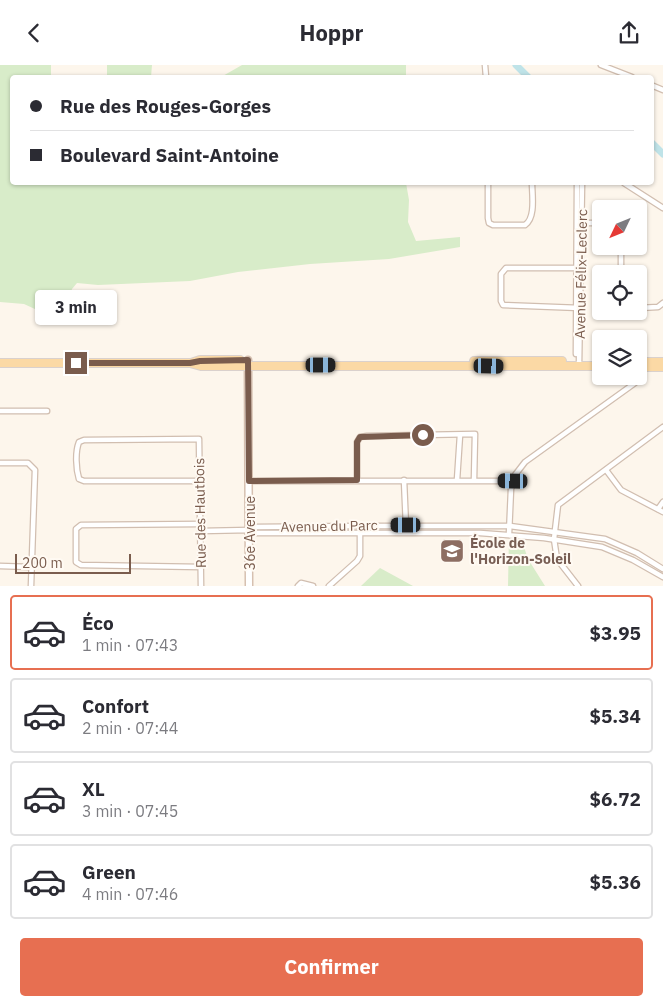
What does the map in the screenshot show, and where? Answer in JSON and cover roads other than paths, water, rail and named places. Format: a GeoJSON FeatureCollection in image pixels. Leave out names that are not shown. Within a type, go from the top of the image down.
{"type":"FeatureCollection","features":[{"type":"Feature","properties":{"kind":"main road"},"geometry":{"type":"LineString","coordinates":[[0,363],[190,363],[200,361],[592,362]]}},
{"type":"Feature","properties":{"kind":"main road"},"geometry":{"type":"LineString","coordinates":[[647,362],[663,362]]}},
{"type":"Feature","properties":{"kind":"main road"},"geometry":{"type":"LineString","coordinates":[[578,363],[592,365]]}},
{"type":"Feature","properties":{"kind":"main road"},"geometry":{"type":"LineString","coordinates":[[647,367],[663,367]]}},
{"type":"Feature","properties":{"kind":"street"},"geometry":{"type":"LineString","coordinates":[[601,65],[627,75]]}},
{"type":"Feature","properties":{"kind":"street"},"geometry":{"type":"LineString","coordinates":[[488,185],[488,218],[493,225],[525,225],[529,223],[532,217],[532,185]]}},
{"type":"Feature","properties":{"kind":"street","name":"Avenue Félix-Leclerc"},"geometry":{"type":"LineString","coordinates":[[577,185],[579,223]]}},
{"type":"Feature","properties":{"kind":"street","name":"Avenue Félix-Leclerc"},"geometry":{"type":"LineString","coordinates":[[578,363],[578,268],[582,185]]}},
{"type":"Feature","properties":{"kind":"street"},"geometry":{"type":"LineString","coordinates":[[627,185],[663,208]]}},
{"type":"Feature","properties":{"kind":"street"},"geometry":{"type":"LineString","coordinates":[[579,223],[592,223]]}},
{"type":"Feature","properties":{"kind":"street"},"geometry":{"type":"LineString","coordinates":[[578,268],[506,268],[501,274],[500,301],[503,305],[507,306],[578,308]]}},
{"type":"Feature","properties":{"kind":"street"},"geometry":{"type":"LineString","coordinates":[[647,308],[658,307],[663,303]]}},
{"type":"Feature","properties":{"kind":"street","name":"36e Avenue"},"geometry":{"type":"LineString","coordinates":[[248,362],[250,586]]}},
{"type":"Feature","properties":{"kind":"street"},"geometry":{"type":"LineString","coordinates":[[509,535],[511,489],[515,475],[525,462],[632,385]]}},
{"type":"Feature","properties":{"kind":"street"},"geometry":{"type":"LineString","coordinates":[[0,411],[47,411]]}},
{"type":"Feature","properties":{"kind":"street"},"geometry":{"type":"LineString","coordinates":[[578,586],[557,559],[554,539],[558,505],[663,427]]}},
{"type":"Feature","properties":{"kind":"street"},"geometry":{"type":"LineString","coordinates":[[357,480],[357,442],[360,437],[460,435],[475,435],[474,479]]}},
{"type":"Feature","properties":{"kind":"street"},"geometry":{"type":"LineString","coordinates":[[458,480],[460,435]]}},
{"type":"Feature","properties":{"kind":"street","name":"Rue des Hautbois"},"geometry":{"type":"LineString","coordinates":[[200,481],[84,481],[79,479],[77,474],[77,446],[79,442],[84,440],[199,439],[200,481],[201,524],[201,586]]}},
{"type":"Feature","properties":{"kind":"street"},"geometry":{"type":"LineString","coordinates":[[0,463],[28,463],[35,471],[31,586]]}},
{"type":"Feature","properties":{"kind":"street"},"geometry":{"type":"LineString","coordinates":[[606,469],[621,490],[661,511],[663,502]]}},
{"type":"Feature","properties":{"kind":"street"},"geometry":{"type":"LineString","coordinates":[[249,481],[474,479],[513,481]]}},
{"type":"Feature","properties":{"kind":"street"},"geometry":{"type":"LineString","coordinates":[[404,480],[406,533]]}},
{"type":"Feature","properties":{"kind":"street"},"geometry":{"type":"LineString","coordinates":[[201,524],[81,525],[76,529],[76,561],[81,565],[201,567]]}},
{"type":"Feature","properties":{"kind":"street"},"geometry":{"type":"LineString","coordinates":[[329,586],[357,561],[360,556],[360,525]]}},
{"type":"Feature","properties":{"kind":"street","name":"Avenue du Parc"},"geometry":{"type":"LineString","coordinates":[[250,531],[254,527],[360,525],[510,526],[605,539],[637,553],[663,569]]}},
{"type":"Feature","properties":{"kind":"street"},"geometry":{"type":"LineString","coordinates":[[469,533],[470,525]]}},
{"type":"Feature","properties":{"kind":"street","name":"Avenue du Parc"},"geometry":{"type":"LineString","coordinates":[[201,531],[250,531],[255,533],[469,533],[554,539],[602,547],[633,560],[663,577]]}},
{"type":"Feature","properties":{"kind":"street"},"geometry":{"type":"LineString","coordinates":[[0,566],[31,567]]}},
{"type":"Feature","properties":{"kind":"street"},"geometry":{"type":"LineString","coordinates":[[298,586],[301,583],[313,586]]}},
{"type":"Feature","properties":{"kind":"waterway"},"geometry":{"type":"LineString","coordinates":[[516,65],[526,75]]}},
{"type":"Feature","properties":{"kind":"waterway"},"geometry":{"type":"LineString","coordinates":[[654,145],[663,154]]}},
{"type":"Feature","properties":{"kind":"place","name":"École de l'Horizon-Soleil"},"geometry":{"type":"Point","coordinates":[452,551]}}]}
